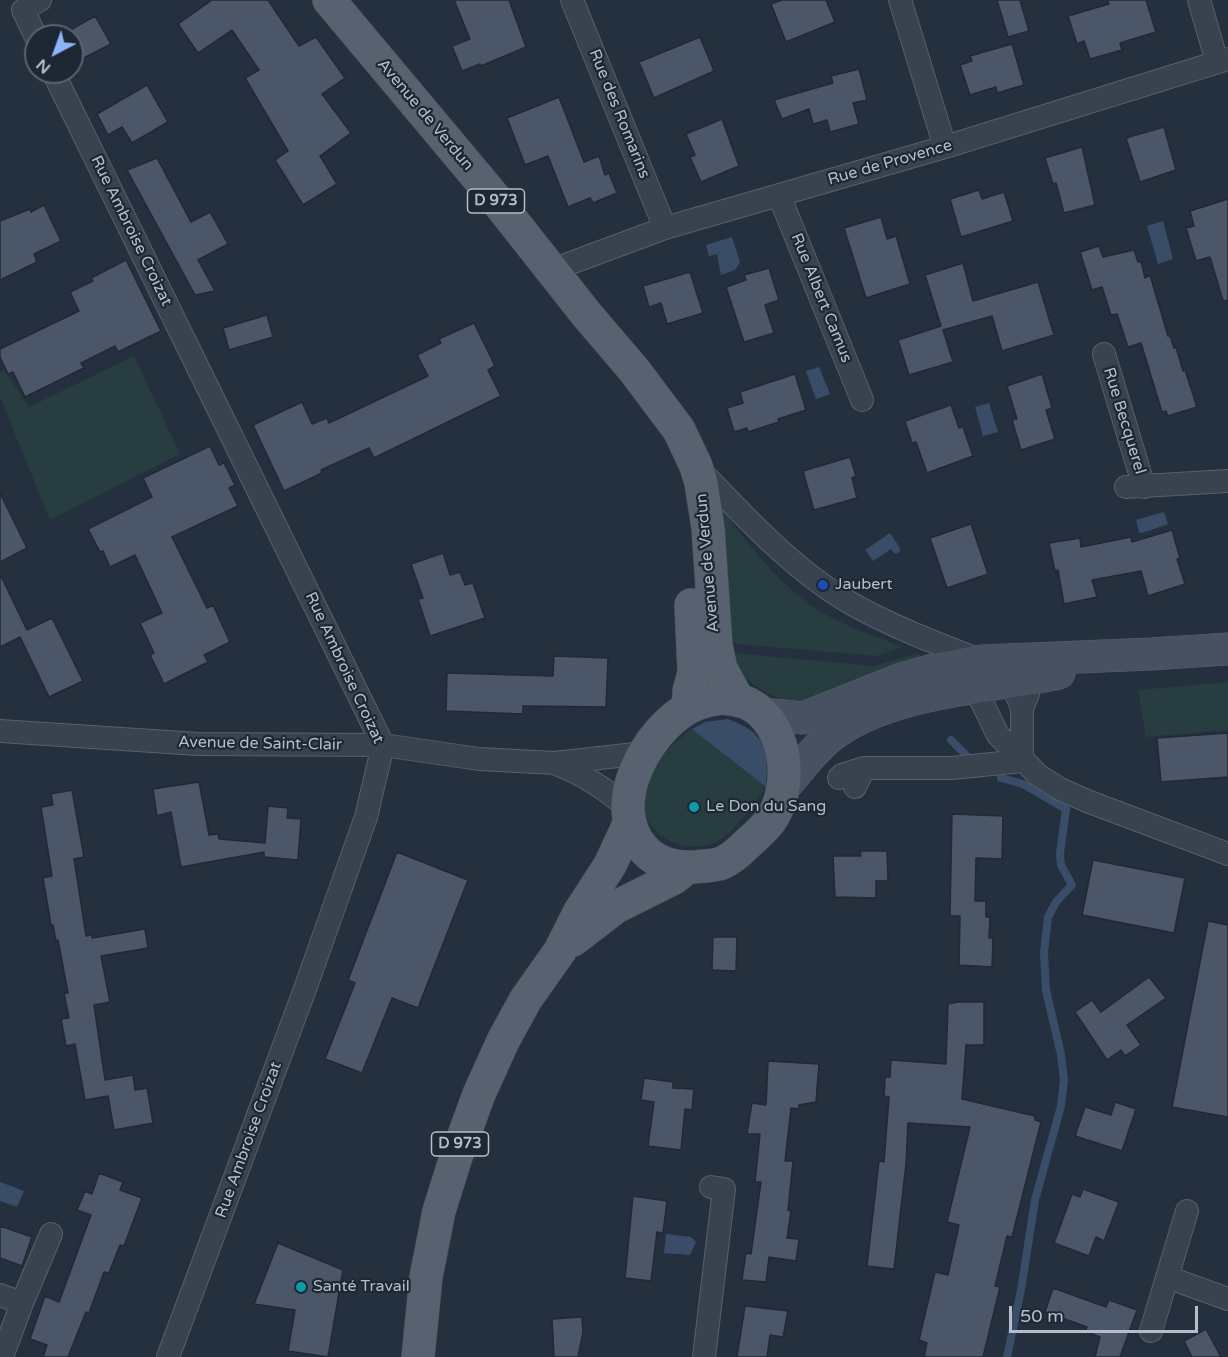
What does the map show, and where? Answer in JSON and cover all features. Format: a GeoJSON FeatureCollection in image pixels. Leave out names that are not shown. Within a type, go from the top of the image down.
{"type":"FeatureCollection","features":[{"type":"Feature","properties":{"kind":"main road","name":"Avenue de Verdun"},"geometry":{"type":"LineString","coordinates":[[329,0],[634,370],[679,430],[696,466],[708,528],[716,645],[721,669],[750,707]]}},
{"type":"Feature","properties":{"kind":"main road","name":"Avenue de Verdun"},"geometry":{"type":"LineString","coordinates":[[587,315],[666,442],[688,501],[688,570],[694,663],[688,708]]}},
{"type":"Feature","properties":{"kind":"main road"},"geometry":{"type":"LineString","coordinates":[[750,707],[778,738],[786,767],[782,790],[770,820],[738,853],[722,863],[688,867],[662,863],[645,851],[635,839],[628,816],[631,786],[644,753],[662,730],[688,708],[710,699],[723,698],[750,707],[804,718],[854,699],[865,692],[929,671],[979,674],[1151,654],[1228,649]]}},
{"type":"Feature","properties":{"kind":"main road"},"geometry":{"type":"LineString","coordinates":[[782,790],[812,752],[833,735],[856,721],[902,702],[979,674],[1022,690],[1151,654]]}},
{"type":"Feature","properties":{"kind":"main road","name":"D 973"},"geometry":{"type":"LineString","coordinates":[[418,1357],[428,1266],[439,1211],[479,1094],[526,999],[560,951],[579,913],[610,865],[628,816]]}},
{"type":"Feature","properties":{"kind":"main road","name":"D 973"},"geometry":{"type":"LineString","coordinates":[[560,951],[616,907],[674,878],[688,867]]}},
{"type":"Feature","properties":{"kind":"street","name":"Rue des Romarins"},"geometry":{"type":"LineString","coordinates":[[572,0],[665,228]]}},
{"type":"Feature","properties":{"kind":"street"},"geometry":{"type":"LineString","coordinates":[[900,0],[945,147]]}},
{"type":"Feature","properties":{"kind":"street"},"geometry":{"type":"LineString","coordinates":[[1199,0],[1223,61]]}},
{"type":"Feature","properties":{"kind":"street"},"geometry":{"type":"LineString","coordinates":[[31,5],[34,24]]}},
{"type":"Feature","properties":{"kind":"street","name":"Rue de Provence"},"geometry":{"type":"LineString","coordinates":[[552,270],[665,228],[945,147],[1223,61]]}},
{"type":"Feature","properties":{"kind":"street","name":"Rue Ambroise Croizat"},"geometry":{"type":"LineString","coordinates":[[59,84],[384,745],[363,828],[168,1357]]}},
{"type":"Feature","properties":{"kind":"street","name":"Rue Albert Camus"},"geometry":{"type":"LineString","coordinates":[[779,195],[862,400]]}},
{"type":"Feature","properties":{"kind":"street","name":"Rue Becquerel"},"geometry":{"type":"LineString","coordinates":[[1104,354],[1135,487],[1228,481]]}},
{"type":"Feature","properties":{"kind":"street"},"geometry":{"type":"LineString","coordinates":[[696,466],[784,554],[850,603],[979,674],[998,735],[1038,775],[1060,789],[1087,801],[1228,854]]}},
{"type":"Feature","properties":{"kind":"street"},"geometry":{"type":"LineString","coordinates":[[865,692],[984,675],[1022,690],[1022,761]]}},
{"type":"Feature","properties":{"kind":"street","name":"Avenue de Saint-Clair"},"geometry":{"type":"LineString","coordinates":[[0,731],[198,744],[384,745],[478,759],[555,763],[644,753]]}},
{"type":"Feature","properties":{"kind":"street"},"geometry":{"type":"LineString","coordinates":[[852,778],[1022,761]]}},
{"type":"Feature","properties":{"kind":"street","name":"Avenue de Saint-Clair"},"geometry":{"type":"LineString","coordinates":[[555,763],[579,773],[611,793],[628,816]]}},
{"type":"Feature","properties":{"kind":"street"},"geometry":{"type":"LineString","coordinates":[[704,1357],[724,1189],[711,1187]]}},
{"type":"Feature","properties":{"kind":"street"},"geometry":{"type":"LineString","coordinates":[[1151,1331],[1187,1211]]}},
{"type":"Feature","properties":{"kind":"street"},"geometry":{"type":"LineString","coordinates":[[2,1357],[21,1304],[51,1234]]}},
{"type":"Feature","properties":{"kind":"street"},"geometry":{"type":"LineString","coordinates":[[1167,1277],[1228,1299]]}},
{"type":"Feature","properties":{"kind":"street"},"geometry":{"type":"LineString","coordinates":[[0,1295],[21,1304]]}},
{"type":"Feature","properties":{"kind":"green space"},"geometry":{"type":"Polygon","coordinates":[[[134,356],[180,454],[50,520],[0,397],[0,372],[4,370],[29,407],[134,356]]]}},
{"type":"Feature","properties":{"kind":"green space"},"geometry":{"type":"Polygon","coordinates":[[[719,509],[723,510],[772,571],[801,598],[834,619],[903,647],[876,656],[736,644],[728,637],[719,509]]]}},
{"type":"Feature","properties":{"kind":"green space"},"geometry":{"type":"Polygon","coordinates":[[[733,653],[874,666],[918,653],[921,658],[871,674],[797,705],[767,693],[749,681],[736,664],[733,653]]]}},
{"type":"Feature","properties":{"kind":"green space"},"geometry":{"type":"Polygon","coordinates":[[[1228,682],[1228,730],[1146,737],[1138,690],[1228,682]]]}},
{"type":"Feature","properties":{"kind":"green space"},"geometry":{"type":"Polygon","coordinates":[[[692,729],[766,787],[728,834],[710,844],[697,847],[685,846],[661,836],[646,816],[643,803],[656,763],[692,729]]]}},
{"type":"Feature","properties":{"kind":"water"},"geometry":{"type":"Polygon","coordinates":[[[1163,221],[1173,259],[1158,264],[1147,226],[1163,221]]]}},
{"type":"Feature","properties":{"kind":"water"},"geometry":{"type":"Polygon","coordinates":[[[732,237],[740,262],[735,270],[721,275],[717,254],[709,256],[706,245],[732,237]]]}},
{"type":"Feature","properties":{"kind":"water"},"geometry":{"type":"Polygon","coordinates":[[[819,367],[830,394],[816,399],[806,371],[819,367]]]}},
{"type":"Feature","properties":{"kind":"water"},"geometry":{"type":"Polygon","coordinates":[[[989,403],[998,432],[983,436],[975,407],[989,403]]]}},
{"type":"Feature","properties":{"kind":"water"},"geometry":{"type":"Polygon","coordinates":[[[1164,512],[1168,524],[1139,532],[1136,520],[1164,512]]]}},
{"type":"Feature","properties":{"kind":"water"},"geometry":{"type":"Polygon","coordinates":[[[890,533],[900,548],[900,552],[895,554],[891,549],[873,561],[865,550],[890,533]]]}},
{"type":"Feature","properties":{"kind":"water"},"geometry":{"type":"Polygon","coordinates":[[[728,719],[750,730],[762,744],[767,763],[766,787],[692,729],[705,722],[728,719]]]}},
{"type":"Feature","properties":{"kind":"water"},"geometry":{"type":"Polygon","coordinates":[[[0,1182],[24,1191],[17,1207],[0,1201],[0,1182]]]}},
{"type":"Feature","properties":{"kind":"water"},"geometry":{"type":"Polygon","coordinates":[[[666,1234],[691,1237],[696,1242],[690,1255],[664,1253],[666,1234]]]}},
{"type":"Feature","properties":{"kind":"building"},"geometry":{"type":"Polygon","coordinates":[[[212,0],[268,0],[299,46],[316,37],[345,78],[322,94],[351,133],[320,156],[337,184],[303,205],[275,160],[288,151],[245,78],[259,70],[232,30],[198,53],[178,24],[212,0]]]}},
{"type":"Feature","properties":{"kind":"building"},"geometry":{"type":"Polygon","coordinates":[[[454,0],[509,0],[526,47],[481,66],[480,64],[462,71],[452,46],[470,39],[454,0]]]}},
{"type":"Feature","properties":{"kind":"building"},"geometry":{"type":"Polygon","coordinates":[[[782,0],[826,0],[835,22],[786,42],[771,4],[782,0]]]}},
{"type":"Feature","properties":{"kind":"building"},"geometry":{"type":"Polygon","coordinates":[[[997,0],[1020,0],[1029,31],[1008,37],[997,0]]]}},
{"type":"Feature","properties":{"kind":"building"},"geometry":{"type":"Polygon","coordinates":[[[1107,0],[1146,0],[1156,32],[1120,43],[1122,50],[1090,59],[1084,41],[1077,44],[1068,16],[1109,4],[1107,0]]]}},
{"type":"Feature","properties":{"kind":"building"},"geometry":{"type":"Polygon","coordinates":[[[95,16],[111,44],[84,58],[84,24],[81,24],[95,16]]]}},
{"type":"Feature","properties":{"kind":"building"},"geometry":{"type":"Polygon","coordinates":[[[700,37],[714,71],[654,98],[639,62],[700,37]]]}},
{"type":"Feature","properties":{"kind":"building"},"geometry":{"type":"Polygon","coordinates":[[[1012,44],[1024,85],[997,93],[996,87],[970,95],[960,65],[972,61],[970,56],[1012,44]]]}},
{"type":"Feature","properties":{"kind":"building"},"geometry":{"type":"Polygon","coordinates":[[[859,69],[867,100],[853,103],[859,124],[830,132],[827,120],[813,124],[809,109],[782,119],[774,100],[833,83],[831,76],[859,69]]]}},
{"type":"Feature","properties":{"kind":"building"},"geometry":{"type":"Polygon","coordinates":[[[147,85],[168,122],[132,143],[122,127],[108,135],[97,114],[147,85]]]}},
{"type":"Feature","properties":{"kind":"building"},"geometry":{"type":"Polygon","coordinates":[[[559,97],[584,162],[599,156],[605,175],[609,173],[617,193],[593,203],[590,198],[568,207],[548,156],[525,165],[507,118],[559,97]]]}},
{"type":"Feature","properties":{"kind":"building"},"geometry":{"type":"Polygon","coordinates":[[[722,119],[739,166],[701,182],[690,157],[695,155],[686,134],[722,119]]]}},
{"type":"Feature","properties":{"kind":"building"},"geometry":{"type":"Polygon","coordinates":[[[1164,127],[1176,170],[1140,182],[1126,138],[1164,127]]]}},
{"type":"Feature","properties":{"kind":"building"},"geometry":{"type":"Polygon","coordinates":[[[1082,147],[1095,205],[1064,213],[1056,183],[1053,184],[1045,158],[1082,147]]]}},
{"type":"Feature","properties":{"kind":"building"},"geometry":{"type":"Polygon","coordinates":[[[157,158],[191,222],[210,212],[228,244],[198,260],[215,291],[195,295],[127,170],[157,158]]]}},
{"type":"Feature","properties":{"kind":"building"},"geometry":{"type":"Polygon","coordinates":[[[979,190],[982,199],[1004,192],[1013,221],[961,237],[950,199],[979,190]]]}},
{"type":"Feature","properties":{"kind":"building"},"geometry":{"type":"Polygon","coordinates":[[[1228,199],[1228,300],[1223,301],[1210,257],[1196,261],[1186,228],[1194,226],[1190,211],[1228,199]]]}},
{"type":"Feature","properties":{"kind":"building"},"geometry":{"type":"Polygon","coordinates":[[[44,205],[61,241],[34,254],[37,262],[0,280],[0,221],[30,209],[31,212],[44,205]]]}},
{"type":"Feature","properties":{"kind":"building"},"geometry":{"type":"Polygon","coordinates":[[[881,217],[887,239],[896,236],[910,284],[866,298],[844,228],[881,217]]]}},
{"type":"Feature","properties":{"kind":"building"},"geometry":{"type":"Polygon","coordinates":[[[1099,246],[1103,257],[1134,250],[1138,262],[1141,261],[1145,278],[1150,275],[1168,336],[1174,348],[1176,347],[1197,407],[1168,416],[1166,411],[1162,412],[1141,343],[1128,347],[1117,314],[1111,315],[1102,287],[1092,290],[1080,252],[1099,246]]]}},
{"type":"Feature","properties":{"kind":"building"},"geometry":{"type":"Polygon","coordinates":[[[126,260],[161,331],[118,352],[115,346],[81,363],[84,368],[25,397],[13,372],[8,374],[0,357],[0,349],[79,311],[70,292],[93,281],[91,278],[126,260]]]}},
{"type":"Feature","properties":{"kind":"building"},"geometry":{"type":"Polygon","coordinates":[[[963,263],[973,301],[1038,282],[1054,335],[1002,351],[992,316],[943,330],[953,362],[909,375],[898,340],[941,326],[925,275],[963,263]]]}},
{"type":"Feature","properties":{"kind":"building"},"geometry":{"type":"Polygon","coordinates":[[[769,268],[779,300],[765,305],[774,333],[744,342],[726,287],[746,280],[744,275],[769,268]]]}},
{"type":"Feature","properties":{"kind":"building"},"geometry":{"type":"Polygon","coordinates":[[[690,272],[703,313],[667,324],[661,303],[649,307],[643,286],[690,272]]]}},
{"type":"Feature","properties":{"kind":"building"},"geometry":{"type":"Polygon","coordinates":[[[267,315],[273,337],[229,350],[223,328],[267,315]]]}},
{"type":"Feature","properties":{"kind":"building"},"geometry":{"type":"Polygon","coordinates":[[[474,323],[495,366],[488,370],[501,396],[374,458],[369,448],[321,470],[322,473],[284,491],[253,425],[302,402],[312,424],[327,418],[329,423],[428,376],[417,355],[441,343],[439,339],[474,323]]]}},
{"type":"Feature","properties":{"kind":"building"},"geometry":{"type":"Polygon","coordinates":[[[795,374],[806,410],[748,432],[747,428],[734,432],[727,408],[743,403],[740,392],[795,374]]]}},
{"type":"Feature","properties":{"kind":"building"},"geometry":{"type":"Polygon","coordinates":[[[1042,374],[1052,408],[1046,410],[1055,439],[1021,450],[1012,420],[1017,419],[1007,386],[1042,374]]]}},
{"type":"Feature","properties":{"kind":"building"},"geometry":{"type":"Polygon","coordinates":[[[951,405],[959,428],[963,427],[973,456],[927,473],[916,442],[912,443],[905,421],[951,405]]]}},
{"type":"Feature","properties":{"kind":"building"},"geometry":{"type":"Polygon","coordinates":[[[210,446],[219,465],[224,463],[235,485],[229,488],[238,506],[172,537],[207,608],[213,605],[230,642],[204,655],[208,662],[164,684],[150,655],[154,653],[140,623],[162,613],[135,555],[110,567],[103,551],[100,552],[88,529],[152,497],[143,478],[210,446]]]}},
{"type":"Feature","properties":{"kind":"building"},"geometry":{"type":"Polygon","coordinates":[[[850,457],[856,476],[852,478],[857,498],[814,510],[803,471],[850,457]]]}},
{"type":"Feature","properties":{"kind":"building"},"geometry":{"type":"Polygon","coordinates":[[[0,493],[27,548],[0,562],[0,493]]]}},
{"type":"Feature","properties":{"kind":"building"},"geometry":{"type":"Polygon","coordinates":[[[971,524],[988,574],[947,588],[930,538],[971,524]]]}},
{"type":"Feature","properties":{"kind":"building"},"geometry":{"type":"Polygon","coordinates":[[[1172,530],[1180,558],[1177,559],[1185,584],[1148,596],[1141,571],[1092,580],[1097,597],[1064,604],[1058,570],[1055,571],[1049,543],[1080,538],[1081,547],[1131,537],[1132,542],[1172,530]]]}},
{"type":"Feature","properties":{"kind":"building"},"geometry":{"type":"Polygon","coordinates":[[[443,553],[450,575],[460,572],[465,585],[473,583],[485,618],[430,636],[418,599],[423,598],[411,564],[443,553]]]}},
{"type":"Feature","properties":{"kind":"building"},"geometry":{"type":"Polygon","coordinates":[[[0,574],[27,630],[52,618],[83,681],[49,697],[20,637],[0,647],[0,574]]]}},
{"type":"Feature","properties":{"kind":"building"},"geometry":{"type":"Polygon","coordinates":[[[554,656],[608,658],[606,707],[523,706],[523,714],[446,711],[447,673],[553,676],[554,656]]]}},
{"type":"Feature","properties":{"kind":"building"},"geometry":{"type":"Polygon","coordinates":[[[1228,733],[1228,777],[1161,782],[1157,738],[1228,733]]]}},
{"type":"Feature","properties":{"kind":"building"},"geometry":{"type":"Polygon","coordinates":[[[199,782],[209,835],[218,834],[219,839],[265,843],[268,806],[288,808],[287,818],[301,819],[298,860],[264,857],[264,852],[181,867],[171,812],[157,816],[153,789],[199,782]]]}},
{"type":"Feature","properties":{"kind":"building"},"geometry":{"type":"Polygon","coordinates":[[[72,790],[84,857],[74,859],[86,936],[92,935],[92,938],[145,929],[148,948],[101,956],[110,1002],[94,1005],[105,1080],[133,1075],[135,1090],[147,1088],[153,1123],[114,1130],[108,1096],[85,1100],[75,1044],[66,1046],[61,1019],[69,1018],[64,993],[68,993],[58,940],[56,941],[53,925],[51,925],[43,878],[52,876],[41,807],[53,805],[51,794],[72,790]]]}},
{"type":"Feature","properties":{"kind":"building"},"geometry":{"type":"Polygon","coordinates":[[[952,814],[1003,816],[1002,859],[976,858],[975,901],[986,901],[986,917],[990,917],[989,938],[993,938],[992,967],[959,965],[960,916],[950,916],[952,814]]]}},
{"type":"Feature","properties":{"kind":"building"},"geometry":{"type":"Polygon","coordinates":[[[860,851],[887,851],[888,881],[876,881],[876,898],[835,897],[833,856],[861,856],[860,851]]]}},
{"type":"Feature","properties":{"kind":"building"},"geometry":{"type":"Polygon","coordinates":[[[397,852],[468,880],[418,1008],[392,998],[362,1073],[325,1059],[355,983],[348,980],[397,852]]]}},
{"type":"Feature","properties":{"kind":"building"},"geometry":{"type":"Polygon","coordinates":[[[1093,860],[1185,878],[1174,933],[1082,915],[1093,860]]]}},
{"type":"Feature","properties":{"kind":"building"},"geometry":{"type":"Polygon","coordinates":[[[1208,921],[1228,925],[1228,1117],[1172,1107],[1208,921]]]}},
{"type":"Feature","properties":{"kind":"building"},"geometry":{"type":"Polygon","coordinates":[[[713,937],[737,937],[736,971],[712,970],[713,937]]]}},
{"type":"Feature","properties":{"kind":"building"},"geometry":{"type":"Polygon","coordinates":[[[1149,977],[1166,998],[1127,1025],[1141,1045],[1125,1056],[1121,1050],[1107,1060],[1075,1012],[1092,1000],[1101,1012],[1149,977]]]}},
{"type":"Feature","properties":{"kind":"building"},"geometry":{"type":"Polygon","coordinates":[[[984,1002],[984,1045],[966,1045],[962,1099],[1035,1116],[1035,1120],[1041,1122],[1012,1237],[1007,1236],[995,1286],[1000,1287],[983,1357],[924,1357],[927,1343],[919,1340],[935,1272],[948,1275],[959,1225],[947,1222],[970,1127],[908,1123],[906,1164],[894,1269],[867,1266],[879,1161],[884,1162],[889,1097],[884,1096],[885,1077],[890,1077],[891,1060],[946,1064],[948,1004],[984,1002]]]}},
{"type":"Feature","properties":{"kind":"building"},"geometry":{"type":"Polygon","coordinates":[[[768,1061],[819,1064],[816,1102],[799,1105],[799,1109],[791,1108],[785,1161],[793,1161],[788,1210],[791,1211],[787,1238],[799,1239],[796,1261],[769,1257],[766,1282],[742,1280],[746,1253],[751,1254],[761,1182],[755,1182],[760,1134],[747,1134],[752,1103],[766,1105],[768,1061]]]}},
{"type":"Feature","properties":{"kind":"building"},"geometry":{"type":"Polygon","coordinates":[[[644,1078],[673,1082],[673,1088],[694,1089],[692,1110],[685,1109],[681,1150],[648,1146],[654,1102],[641,1100],[644,1078]]]}},
{"type":"Feature","properties":{"kind":"building"},"geometry":{"type":"Polygon","coordinates":[[[1115,1102],[1136,1109],[1122,1151],[1075,1136],[1085,1107],[1111,1115],[1115,1102]]]}},
{"type":"Feature","properties":{"kind":"building"},"geometry":{"type":"Polygon","coordinates":[[[99,1173],[123,1182],[120,1190],[142,1198],[124,1246],[120,1245],[109,1273],[104,1272],[89,1313],[86,1312],[68,1357],[43,1357],[47,1345],[30,1339],[45,1296],[59,1302],[91,1215],[77,1210],[85,1191],[92,1194],[99,1173]]]}},
{"type":"Feature","properties":{"kind":"building"},"geometry":{"type":"Polygon","coordinates":[[[1083,1189],[1119,1202],[1104,1241],[1096,1237],[1089,1256],[1054,1243],[1072,1194],[1080,1197],[1083,1189]]]}},
{"type":"Feature","properties":{"kind":"building"},"geometry":{"type":"Polygon","coordinates":[[[633,1196],[667,1201],[663,1233],[657,1232],[651,1281],[625,1278],[633,1196]]]}},
{"type":"Feature","properties":{"kind":"building"},"geometry":{"type":"Polygon","coordinates":[[[0,1226],[32,1237],[22,1266],[0,1258],[0,1226]]]}},
{"type":"Feature","properties":{"kind":"building","name":"Santé Travail"},"geometry":{"type":"Polygon","coordinates":[[[278,1243],[343,1270],[328,1357],[288,1351],[295,1310],[254,1304],[278,1243]]]}},
{"type":"Feature","properties":{"kind":"building"},"geometry":{"type":"Polygon","coordinates":[[[1053,1288],[1106,1307],[1109,1300],[1137,1310],[1120,1357],[1095,1357],[1100,1337],[1085,1331],[1087,1327],[1045,1312],[1053,1288]]]}},
{"type":"Feature","properties":{"kind":"building"},"geometry":{"type":"Polygon","coordinates":[[[745,1306],[788,1311],[783,1337],[770,1335],[767,1357],[737,1357],[745,1306]]]}},
{"type":"Feature","properties":{"kind":"building"},"geometry":{"type":"Polygon","coordinates":[[[582,1317],[583,1332],[578,1357],[554,1357],[552,1319],[582,1317]]]}},
{"type":"Feature","properties":{"kind":"building"},"geometry":{"type":"Polygon","coordinates":[[[1206,1329],[1221,1357],[1192,1357],[1184,1341],[1206,1329]]]}},
{"type":"Feature","properties":{"kind":"waterway"},"geometry":{"type":"LineString","coordinates":[[951,740],[967,756]]}},
{"type":"Feature","properties":{"kind":"waterway"},"geometry":{"type":"LineString","coordinates":[[1001,778],[1023,784],[1066,809],[1060,853],[1061,865],[1072,885],[1056,902],[1048,917],[1044,952],[1046,990],[1061,1055],[1064,1080],[1061,1106],[1035,1200],[1021,1290],[1007,1357]]}},
{"type":"Feature","properties":{"kind":"place","name":"Jaubert"},"geometry":{"type":"Point","coordinates":[823,585]}},
{"type":"Feature","properties":{"kind":"place","name":"Le Don du Sang"},"geometry":{"type":"Point","coordinates":[694,807]}},
{"type":"Feature","properties":{"kind":"place","name":"Santé Travail"},"geometry":{"type":"Point","coordinates":[301,1287]}}]}
